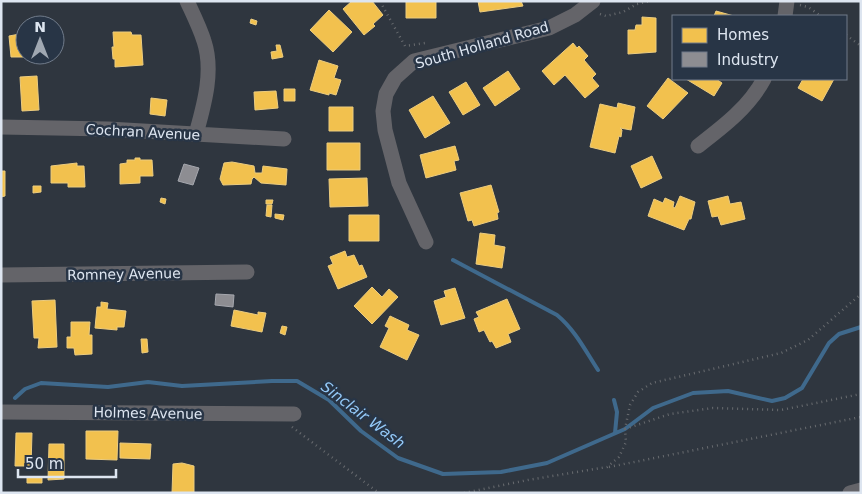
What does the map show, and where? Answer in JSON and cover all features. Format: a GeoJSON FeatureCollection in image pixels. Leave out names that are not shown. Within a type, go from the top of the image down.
{"type":"FeatureCollection","features":[{"type":"Feature","properties":{"kind":"street"},"geometry":{"type":"LineString","coordinates":[[187,1],[204,42],[209,70],[196,134]]}},
{"type":"Feature","properties":{"kind":"street","name":"South Holland Road"},"geometry":{"type":"LineString","coordinates":[[426,242],[399,183],[385,130],[383,111],[386,94],[395,78],[414,61],[549,28],[575,15],[593,1]]}},
{"type":"Feature","properties":{"kind":"street"},"geometry":{"type":"LineString","coordinates":[[698,146],[729,122],[756,94],[763,80]]}},
{"type":"Feature","properties":{"kind":"street","name":"Cochran Avenue"},"geometry":{"type":"LineString","coordinates":[[1,127],[108,129],[284,139]]}},
{"type":"Feature","properties":{"kind":"street","name":"Romney Avenue"},"geometry":{"type":"LineString","coordinates":[[1,275],[247,272]]}},
{"type":"Feature","properties":{"kind":"street","name":"Holmes Avenue"},"geometry":{"type":"LineString","coordinates":[[1,412],[294,414]]}},
{"type":"Feature","properties":{"kind":"street"},"geometry":{"type":"LineString","coordinates":[[850,493],[861,490]]}},
{"type":"Feature","properties":{"kind":"path"},"geometry":{"type":"LineString","coordinates":[[786,7],[808,7],[820,15]]}},
{"type":"Feature","properties":{"kind":"path"},"geometry":{"type":"LineString","coordinates":[[847,36],[861,46]]}},
{"type":"Feature","properties":{"kind":"path"},"geometry":{"type":"LineString","coordinates":[[607,468],[619,457],[626,442],[625,429],[630,405],[638,392],[652,384],[781,353],[808,340],[861,294]]}},
{"type":"Feature","properties":{"kind":"path"},"geometry":{"type":"LineString","coordinates":[[625,429],[670,414],[713,408],[781,410],[861,394]]}},
{"type":"Feature","properties":{"kind":"path"},"geometry":{"type":"LineString","coordinates":[[272,414],[379,493]]}},
{"type":"Feature","properties":{"kind":"path"},"geometry":{"type":"LineString","coordinates":[[464,493],[528,480],[607,468],[861,417]]}},
{"type":"Feature","properties":{"kind":"building: Homes"},"geometry":{"type":"Polygon","coordinates":[[[352,1],[372,1],[383,15],[373,24],[375,26],[364,35],[343,9],[352,1]]]}},
{"type":"Feature","properties":{"kind":"building: Homes"},"geometry":{"type":"Polygon","coordinates":[[[406,1],[436,1],[436,18],[406,18],[406,1]]]}},
{"type":"Feature","properties":{"kind":"building: Homes"},"geometry":{"type":"Polygon","coordinates":[[[478,1],[521,1],[523,6],[480,12],[478,1]]]}},
{"type":"Feature","properties":{"kind":"building: Homes"},"geometry":{"type":"Polygon","coordinates":[[[329,10],[352,32],[333,52],[310,30],[329,10]]]}},
{"type":"Feature","properties":{"kind":"building: Homes"},"geometry":{"type":"Polygon","coordinates":[[[716,11],[730,15],[714,15],[716,11]]]}},
{"type":"Feature","properties":{"kind":"building: Homes"},"geometry":{"type":"Polygon","coordinates":[[[642,17],[656,18],[656,52],[628,54],[628,30],[635,30],[636,25],[642,25],[642,17]]]}},
{"type":"Feature","properties":{"kind":"building: Homes"},"geometry":{"type":"Polygon","coordinates":[[[251,19],[257,21],[256,25],[250,23],[251,19]]]}},
{"type":"Feature","properties":{"kind":"building: Homes"},"geometry":{"type":"Polygon","coordinates":[[[113,32],[131,32],[132,35],[141,35],[143,65],[115,67],[112,47],[114,47],[113,32]]]}},
{"type":"Feature","properties":{"kind":"building: Homes"},"geometry":{"type":"Polygon","coordinates":[[[15,35],[15,57],[11,57],[9,36],[15,35]]]}},
{"type":"Feature","properties":{"kind":"building: Homes"},"geometry":{"type":"Polygon","coordinates":[[[573,43],[577,48],[579,46],[588,56],[584,60],[596,74],[592,78],[599,86],[585,98],[565,75],[554,85],[542,71],[573,43]]]}},
{"type":"Feature","properties":{"kind":"building: Homes"},"geometry":{"type":"Polygon","coordinates":[[[276,45],[280,45],[283,57],[272,59],[271,52],[277,51],[276,45]]]}},
{"type":"Feature","properties":{"kind":"building: Homes"},"geometry":{"type":"Polygon","coordinates":[[[319,60],[338,66],[334,78],[341,80],[336,95],[310,90],[319,60]]]}},
{"type":"Feature","properties":{"kind":"building: Homes"},"geometry":{"type":"Polygon","coordinates":[[[508,71],[520,89],[495,106],[483,88],[508,71]]]}},
{"type":"Feature","properties":{"kind":"building: Homes"},"geometry":{"type":"Polygon","coordinates":[[[37,76],[39,110],[22,111],[20,77],[37,76]]]}},
{"type":"Feature","properties":{"kind":"building: Homes"},"geometry":{"type":"Polygon","coordinates":[[[668,78],[688,93],[663,119],[647,106],[668,78]]]}},
{"type":"Feature","properties":{"kind":"building: Homes"},"geometry":{"type":"Polygon","coordinates":[[[688,80],[718,80],[722,83],[714,96],[688,80]]]}},
{"type":"Feature","properties":{"kind":"building: Homes"},"geometry":{"type":"Polygon","coordinates":[[[802,80],[833,80],[822,101],[798,88],[802,80]]]}},
{"type":"Feature","properties":{"kind":"building: Homes"},"geometry":{"type":"Polygon","coordinates":[[[466,82],[480,105],[463,115],[449,92],[466,82]]]}},
{"type":"Feature","properties":{"kind":"building: Homes"},"geometry":{"type":"Polygon","coordinates":[[[284,89],[295,89],[295,101],[284,101],[284,89]]]}},
{"type":"Feature","properties":{"kind":"building: Homes"},"geometry":{"type":"Polygon","coordinates":[[[276,91],[278,108],[255,110],[254,92],[276,91]]]}},
{"type":"Feature","properties":{"kind":"building: Homes"},"geometry":{"type":"Polygon","coordinates":[[[433,96],[450,123],[425,138],[409,110],[433,96]]]}},
{"type":"Feature","properties":{"kind":"building: Homes"},"geometry":{"type":"Polygon","coordinates":[[[151,98],[167,100],[165,116],[150,114],[151,98]]]}},
{"type":"Feature","properties":{"kind":"building: Homes"},"geometry":{"type":"Polygon","coordinates":[[[618,103],[635,107],[631,130],[620,128],[622,130],[621,137],[619,136],[615,153],[590,147],[600,104],[617,108],[618,103]]]}},
{"type":"Feature","properties":{"kind":"building: Homes"},"geometry":{"type":"Polygon","coordinates":[[[329,107],[353,107],[353,131],[329,131],[329,107]]]}},
{"type":"Feature","properties":{"kind":"building: Homes"},"geometry":{"type":"Polygon","coordinates":[[[327,143],[360,143],[360,170],[327,170],[327,143]]]}},
{"type":"Feature","properties":{"kind":"building: Homes"},"geometry":{"type":"Polygon","coordinates":[[[455,146],[459,160],[454,161],[456,170],[426,178],[420,155],[455,146]]]}},
{"type":"Feature","properties":{"kind":"building: Homes"},"geometry":{"type":"Polygon","coordinates":[[[652,156],[662,178],[641,188],[631,166],[652,156]]]}},
{"type":"Feature","properties":{"kind":"building: Homes"},"geometry":{"type":"Polygon","coordinates":[[[135,158],[152,160],[153,176],[140,176],[140,183],[120,184],[120,164],[127,163],[127,160],[135,160],[135,158]]]}},
{"type":"Feature","properties":{"kind":"building: Homes"},"geometry":{"type":"Polygon","coordinates":[[[232,162],[254,166],[255,173],[262,173],[263,166],[287,169],[286,185],[261,183],[254,177],[251,184],[223,185],[220,179],[224,163],[232,162]]]}},
{"type":"Feature","properties":{"kind":"building: Homes"},"geometry":{"type":"Polygon","coordinates":[[[77,163],[77,166],[84,166],[85,187],[68,187],[68,183],[51,183],[51,166],[77,163]]]}},
{"type":"Feature","properties":{"kind":"building: Homes"},"geometry":{"type":"Polygon","coordinates":[[[1,171],[5,171],[5,196],[1,197],[1,171]]]}},
{"type":"Feature","properties":{"kind":"building: Homes"},"geometry":{"type":"Polygon","coordinates":[[[367,178],[368,206],[330,207],[329,179],[367,178]]]}},
{"type":"Feature","properties":{"kind":"building: Homes"},"geometry":{"type":"Polygon","coordinates":[[[491,185],[499,212],[497,213],[498,219],[474,226],[472,220],[468,221],[460,193],[491,185]]]}},
{"type":"Feature","properties":{"kind":"building: Homes"},"geometry":{"type":"Polygon","coordinates":[[[33,186],[41,186],[41,192],[33,193],[33,186]]]}},
{"type":"Feature","properties":{"kind":"building: Homes"},"geometry":{"type":"Polygon","coordinates":[[[680,196],[695,202],[691,219],[689,219],[684,230],[648,216],[654,199],[663,203],[665,198],[674,202],[673,207],[675,208],[680,196]]]}},
{"type":"Feature","properties":{"kind":"building: Homes"},"geometry":{"type":"Polygon","coordinates":[[[728,196],[730,204],[741,202],[745,219],[721,225],[718,216],[712,217],[708,201],[728,196]]]}},
{"type":"Feature","properties":{"kind":"building: Homes"},"geometry":{"type":"Polygon","coordinates":[[[161,198],[166,199],[165,204],[160,202],[161,198]]]}},
{"type":"Feature","properties":{"kind":"building: Homes"},"geometry":{"type":"Polygon","coordinates":[[[266,200],[273,200],[272,204],[266,204],[266,200]]]}},
{"type":"Feature","properties":{"kind":"building: Homes"},"geometry":{"type":"Polygon","coordinates":[[[267,205],[272,205],[271,217],[266,216],[267,205]]]}},
{"type":"Feature","properties":{"kind":"building: Homes"},"geometry":{"type":"Polygon","coordinates":[[[275,214],[284,215],[283,220],[275,218],[275,214]]]}},
{"type":"Feature","properties":{"kind":"building: Homes"},"geometry":{"type":"Polygon","coordinates":[[[349,215],[379,215],[379,241],[349,241],[349,215]]]}},
{"type":"Feature","properties":{"kind":"building: Homes"},"geometry":{"type":"Polygon","coordinates":[[[480,233],[495,235],[494,245],[505,247],[502,268],[476,264],[480,233]]]}},
{"type":"Feature","properties":{"kind":"building: Homes"},"geometry":{"type":"Polygon","coordinates":[[[345,251],[347,257],[354,255],[359,266],[362,265],[367,277],[338,289],[328,266],[333,264],[330,257],[345,251]]]}},
{"type":"Feature","properties":{"kind":"building: Homes"},"geometry":{"type":"Polygon","coordinates":[[[372,287],[382,297],[389,289],[398,297],[372,324],[354,306],[372,287]]]}},
{"type":"Feature","properties":{"kind":"building: Homes"},"geometry":{"type":"Polygon","coordinates":[[[455,288],[465,318],[441,325],[434,301],[446,297],[444,291],[455,288]]]}},
{"type":"Feature","properties":{"kind":"building: Homes"},"geometry":{"type":"Polygon","coordinates":[[[507,299],[520,329],[508,334],[511,342],[496,348],[492,341],[490,342],[484,330],[479,332],[474,319],[479,317],[476,312],[507,299]]]}},
{"type":"Feature","properties":{"kind":"building: Homes"},"geometry":{"type":"Polygon","coordinates":[[[55,300],[57,347],[38,348],[39,338],[34,338],[32,301],[55,300]]]}},
{"type":"Feature","properties":{"kind":"building: Homes"},"geometry":{"type":"Polygon","coordinates":[[[101,302],[108,303],[107,309],[126,311],[124,327],[117,327],[117,330],[95,328],[97,307],[101,307],[101,302]]]}},
{"type":"Feature","properties":{"kind":"building: Homes"},"geometry":{"type":"Polygon","coordinates":[[[234,310],[258,315],[258,312],[266,313],[262,332],[231,326],[234,310]]]}},
{"type":"Feature","properties":{"kind":"building: Homes"},"geometry":{"type":"Polygon","coordinates":[[[390,316],[409,325],[407,330],[419,335],[407,360],[380,347],[389,328],[385,326],[390,316]]]}},
{"type":"Feature","properties":{"kind":"building: Homes"},"geometry":{"type":"Polygon","coordinates":[[[71,322],[90,322],[89,335],[92,335],[92,354],[75,355],[74,348],[67,348],[67,337],[71,337],[71,322]]]}},
{"type":"Feature","properties":{"kind":"building: Homes"},"geometry":{"type":"Polygon","coordinates":[[[282,326],[287,327],[285,335],[280,333],[282,326]]]}},
{"type":"Feature","properties":{"kind":"building: Homes"},"geometry":{"type":"Polygon","coordinates":[[[141,339],[147,339],[148,352],[142,353],[141,339]]]}},
{"type":"Feature","properties":{"kind":"building: Homes"},"geometry":{"type":"Polygon","coordinates":[[[86,431],[118,431],[117,460],[86,459],[86,431]]]}},
{"type":"Feature","properties":{"kind":"building: Homes"},"geometry":{"type":"Polygon","coordinates":[[[16,433],[32,433],[31,466],[15,466],[16,433]]]}},
{"type":"Feature","properties":{"kind":"building: Homes"},"geometry":{"type":"Polygon","coordinates":[[[120,443],[151,444],[150,459],[120,458],[120,443]]]}},
{"type":"Feature","properties":{"kind":"building: Homes"},"geometry":{"type":"Polygon","coordinates":[[[49,444],[64,444],[64,479],[48,480],[49,444]]]}},
{"type":"Feature","properties":{"kind":"building: Homes"},"geometry":{"type":"Polygon","coordinates":[[[182,463],[194,466],[194,493],[172,493],[173,464],[182,463]]]}},
{"type":"Feature","properties":{"kind":"building: Homes"},"geometry":{"type":"Polygon","coordinates":[[[27,477],[42,477],[42,483],[27,483],[27,477]]]}},
{"type":"Feature","properties":{"kind":"building: Industry"},"geometry":{"type":"Polygon","coordinates":[[[184,164],[199,168],[193,185],[178,181],[184,164]]]}},
{"type":"Feature","properties":{"kind":"building: Industry"},"geometry":{"type":"Polygon","coordinates":[[[216,294],[234,295],[233,307],[215,305],[216,294]]]}},
{"type":"Feature","properties":{"kind":"waterway"},"geometry":{"type":"LineString","coordinates":[[453,260],[557,315],[574,334],[598,370]]}},
{"type":"Feature","properties":{"kind":"waterway","name":"Sinclair Wash"},"geometry":{"type":"LineString","coordinates":[[15,398],[25,389],[41,383],[108,387],[148,382],[182,386],[297,381],[329,400],[361,431],[398,458],[443,474],[501,472],[547,463],[625,429],[653,408],[693,393],[728,391],[772,401],[785,398],[802,388],[829,343],[839,334],[861,327]]}},
{"type":"Feature","properties":{"kind":"waterway"},"geometry":{"type":"LineString","coordinates":[[614,400],[617,412],[615,433]]}}]}
